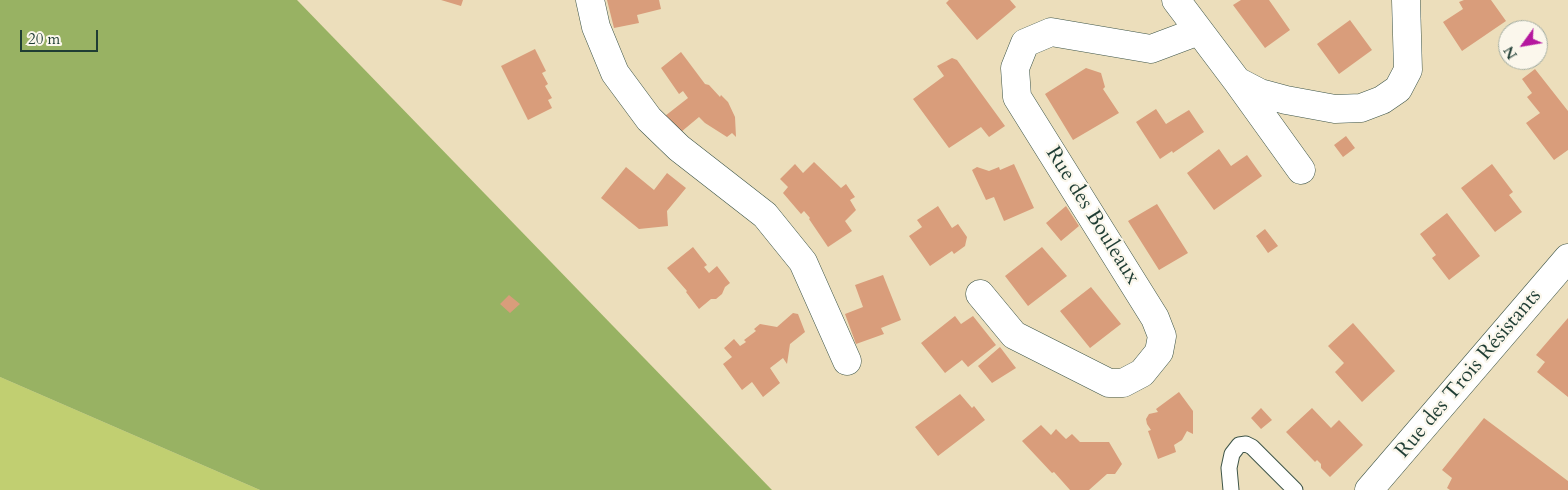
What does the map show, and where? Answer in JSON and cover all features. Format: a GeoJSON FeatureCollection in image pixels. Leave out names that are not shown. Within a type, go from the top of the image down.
{"type":"FeatureCollection","features":[{"type":"Feature","properties":{"kind":"street"},"geometry":{"type":"LineString","coordinates":[[590,0],[596,27],[615,73],[649,119],[679,148],[765,215],[804,262],[846,361]]}},
{"type":"Feature","properties":{"kind":"street"},"geometry":{"type":"LineString","coordinates":[[1176,0],[1238,81],[1301,170]]}},
{"type":"Feature","properties":{"kind":"street"},"geometry":{"type":"LineString","coordinates":[[1238,81],[1260,93],[1335,109],[1361,108],[1382,100],[1398,89],[1408,70],[1406,0]]}},
{"type":"Feature","properties":{"kind":"street","name":"Rue des Bouleaux"},"geometry":{"type":"LineString","coordinates":[[980,294],[1014,335],[1109,383],[1123,383],[1142,374],[1159,352],[1162,336],[1155,318],[1017,97],[1015,68],[1025,43],[1050,32],[1151,49],[1199,31]]}},
{"type":"Feature","properties":{"kind":"street","name":"Rue des Trois Résistants"},"geometry":{"type":"LineString","coordinates":[[1369,490],[1568,258]]}},
{"type":"Feature","properties":{"kind":"lane"},"geometry":{"type":"LineString","coordinates":[[1231,490],[1229,468],[1232,454],[1239,445],[1246,444],[1295,490]]}},
{"type":"Feature","properties":{"kind":"green space"},"geometry":{"type":"Polygon","coordinates":[[[0,0],[297,0],[772,490],[260,490],[0,377],[0,0]]]}},
{"type":"Feature","properties":{"kind":"green space"},"geometry":{"type":"Polygon","coordinates":[[[0,377],[260,490],[0,490],[0,377]]]}},
{"type":"Feature","properties":{"kind":"building"},"geometry":{"type":"Polygon","coordinates":[[[441,0],[463,0],[461,6],[441,0]]]}},
{"type":"Feature","properties":{"kind":"building"},"geometry":{"type":"Polygon","coordinates":[[[607,0],[659,0],[661,9],[637,15],[639,23],[614,28],[607,0]]]}},
{"type":"Feature","properties":{"kind":"building"},"geometry":{"type":"Polygon","coordinates":[[[949,0],[1010,0],[1016,7],[977,40],[946,3],[949,0]]]}},
{"type":"Feature","properties":{"kind":"building"},"geometry":{"type":"Polygon","coordinates":[[[1241,0],[1269,0],[1290,30],[1265,48],[1233,5],[1241,0]]]}},
{"type":"Feature","properties":{"kind":"building"},"geometry":{"type":"Polygon","coordinates":[[[1464,0],[1491,0],[1505,20],[1498,20],[1498,26],[1462,51],[1443,22],[1463,9],[1459,2],[1464,0]]]}},
{"type":"Feature","properties":{"kind":"building"},"geometry":{"type":"Polygon","coordinates":[[[1350,20],[1372,50],[1339,74],[1317,44],[1350,20]]]}},
{"type":"Feature","properties":{"kind":"building"},"geometry":{"type":"Polygon","coordinates":[[[535,49],[546,71],[542,73],[548,84],[545,86],[552,98],[548,100],[552,108],[528,120],[501,66],[535,49]]]}},
{"type":"Feature","properties":{"kind":"building"},"geometry":{"type":"Polygon","coordinates":[[[681,52],[705,84],[709,85],[720,97],[721,95],[728,102],[735,117],[736,137],[732,133],[727,137],[699,117],[681,132],[665,116],[688,98],[683,91],[679,94],[661,68],[681,52]]]}},
{"type":"Feature","properties":{"kind":"building"},"geometry":{"type":"Polygon","coordinates":[[[952,58],[957,60],[1005,126],[989,137],[981,127],[949,148],[913,99],[944,76],[937,66],[952,58]]]}},
{"type":"Feature","properties":{"kind":"building"},"geometry":{"type":"Polygon","coordinates":[[[1086,68],[1101,73],[1105,87],[1103,89],[1119,113],[1073,140],[1045,94],[1086,68]]]}},
{"type":"Feature","properties":{"kind":"building"},"geometry":{"type":"Polygon","coordinates":[[[1536,70],[1568,111],[1568,150],[1554,160],[1526,123],[1540,113],[1527,97],[1532,93],[1522,79],[1536,70]]]}},
{"type":"Feature","properties":{"kind":"building"},"geometry":{"type":"Polygon","coordinates":[[[1156,109],[1166,124],[1189,110],[1204,132],[1173,153],[1172,151],[1160,159],[1136,122],[1156,109]]]}},
{"type":"Feature","properties":{"kind":"building"},"geometry":{"type":"Polygon","coordinates":[[[1346,136],[1355,148],[1343,157],[1334,145],[1346,136]]]}},
{"type":"Feature","properties":{"kind":"building"},"geometry":{"type":"Polygon","coordinates":[[[1219,149],[1231,166],[1247,155],[1262,176],[1214,210],[1187,173],[1219,149]]]}},
{"type":"Feature","properties":{"kind":"building"},"geometry":{"type":"Polygon","coordinates":[[[814,162],[841,188],[846,184],[855,197],[850,200],[856,210],[845,221],[852,231],[828,247],[810,218],[804,211],[801,214],[783,193],[788,187],[780,179],[795,164],[803,173],[814,162]]]}},
{"type":"Feature","properties":{"kind":"building"},"geometry":{"type":"Polygon","coordinates":[[[1014,164],[1034,208],[1004,221],[994,197],[986,200],[972,170],[977,167],[989,171],[999,167],[1000,170],[1014,164]]]}},
{"type":"Feature","properties":{"kind":"building"},"geometry":{"type":"Polygon","coordinates":[[[1492,164],[1513,192],[1509,195],[1522,212],[1495,232],[1461,188],[1492,164]]]}},
{"type":"Feature","properties":{"kind":"building"},"geometry":{"type":"Polygon","coordinates":[[[626,167],[654,190],[667,173],[686,188],[667,211],[668,226],[639,229],[601,198],[626,167]]]}},
{"type":"Feature","properties":{"kind":"building"},"geometry":{"type":"Polygon","coordinates":[[[1157,204],[1188,253],[1159,270],[1128,221],[1157,204]]]}},
{"type":"Feature","properties":{"kind":"building"},"geometry":{"type":"Polygon","coordinates":[[[938,206],[952,228],[958,224],[967,237],[965,246],[954,254],[952,251],[930,266],[909,236],[922,227],[917,220],[938,206]]]}},
{"type":"Feature","properties":{"kind":"building"},"geometry":{"type":"Polygon","coordinates":[[[1066,206],[1079,226],[1061,241],[1046,223],[1066,206]]]}},
{"type":"Feature","properties":{"kind":"building"},"geometry":{"type":"Polygon","coordinates":[[[1447,213],[1480,256],[1449,280],[1432,258],[1436,255],[1420,234],[1447,213]]]}},
{"type":"Feature","properties":{"kind":"building"},"geometry":{"type":"Polygon","coordinates":[[[1265,229],[1278,246],[1268,253],[1256,236],[1265,229]]]}},
{"type":"Feature","properties":{"kind":"building"},"geometry":{"type":"Polygon","coordinates":[[[693,247],[707,265],[704,267],[709,273],[717,266],[730,283],[725,287],[722,294],[716,299],[711,299],[699,309],[687,291],[667,268],[693,247]]]}},
{"type":"Feature","properties":{"kind":"building"},"geometry":{"type":"Polygon","coordinates":[[[1042,247],[1067,276],[1028,306],[1005,276],[1042,247]]]}},
{"type":"Feature","properties":{"kind":"building"},"geometry":{"type":"Polygon","coordinates":[[[883,275],[901,320],[881,328],[884,334],[856,344],[845,314],[863,307],[855,285],[883,275]]]}},
{"type":"Feature","properties":{"kind":"building"},"geometry":{"type":"Polygon","coordinates":[[[1091,287],[1121,324],[1090,348],[1060,311],[1091,287]]]}},
{"type":"Feature","properties":{"kind":"building"},"geometry":{"type":"Polygon","coordinates":[[[509,295],[520,304],[510,313],[500,304],[509,295]]]}},
{"type":"Feature","properties":{"kind":"building"},"geometry":{"type":"Polygon","coordinates":[[[793,313],[798,314],[805,332],[790,344],[787,364],[783,358],[770,368],[780,383],[763,397],[752,382],[742,390],[723,364],[732,357],[724,348],[734,339],[740,346],[746,342],[744,340],[756,331],[754,329],[760,324],[777,327],[793,313]]]}},
{"type":"Feature","properties":{"kind":"building"},"geometry":{"type":"Polygon","coordinates":[[[955,316],[961,324],[973,316],[996,345],[968,367],[962,360],[945,373],[921,343],[955,316]]]}},
{"type":"Feature","properties":{"kind":"building"},"geometry":{"type":"Polygon","coordinates":[[[1568,318],[1568,397],[1537,372],[1545,362],[1536,355],[1568,318]]]}},
{"type":"Feature","properties":{"kind":"building"},"geometry":{"type":"Polygon","coordinates":[[[1353,323],[1395,371],[1362,402],[1335,372],[1344,363],[1328,346],[1353,323]]]}},
{"type":"Feature","properties":{"kind":"building"},"geometry":{"type":"Polygon","coordinates":[[[1000,347],[1016,368],[992,383],[978,366],[1000,347]]]}},
{"type":"Feature","properties":{"kind":"building"},"geometry":{"type":"Polygon","coordinates":[[[1179,392],[1193,411],[1193,434],[1187,431],[1182,440],[1174,445],[1176,452],[1158,459],[1148,431],[1151,430],[1146,419],[1149,414],[1158,412],[1156,409],[1179,392]]]}},
{"type":"Feature","properties":{"kind":"building"},"geometry":{"type":"Polygon","coordinates":[[[960,394],[972,408],[974,406],[985,420],[938,456],[915,427],[960,394]]]}},
{"type":"Feature","properties":{"kind":"building"},"geometry":{"type":"Polygon","coordinates":[[[1261,408],[1272,420],[1261,429],[1251,418],[1261,408]]]}},
{"type":"Feature","properties":{"kind":"building"},"geometry":{"type":"Polygon","coordinates":[[[1312,408],[1331,428],[1339,420],[1363,445],[1330,477],[1321,468],[1321,464],[1317,460],[1315,462],[1286,432],[1312,408]]]}},
{"type":"Feature","properties":{"kind":"building"},"geometry":{"type":"Polygon","coordinates":[[[1484,418],[1568,481],[1568,490],[1450,490],[1447,488],[1452,478],[1442,470],[1484,418]]]}},
{"type":"Feature","properties":{"kind":"building"},"geometry":{"type":"Polygon","coordinates":[[[1041,425],[1051,435],[1056,429],[1066,439],[1072,434],[1080,442],[1109,442],[1122,464],[1115,474],[1107,474],[1089,490],[1070,490],[1022,441],[1041,425]]]}}]}
